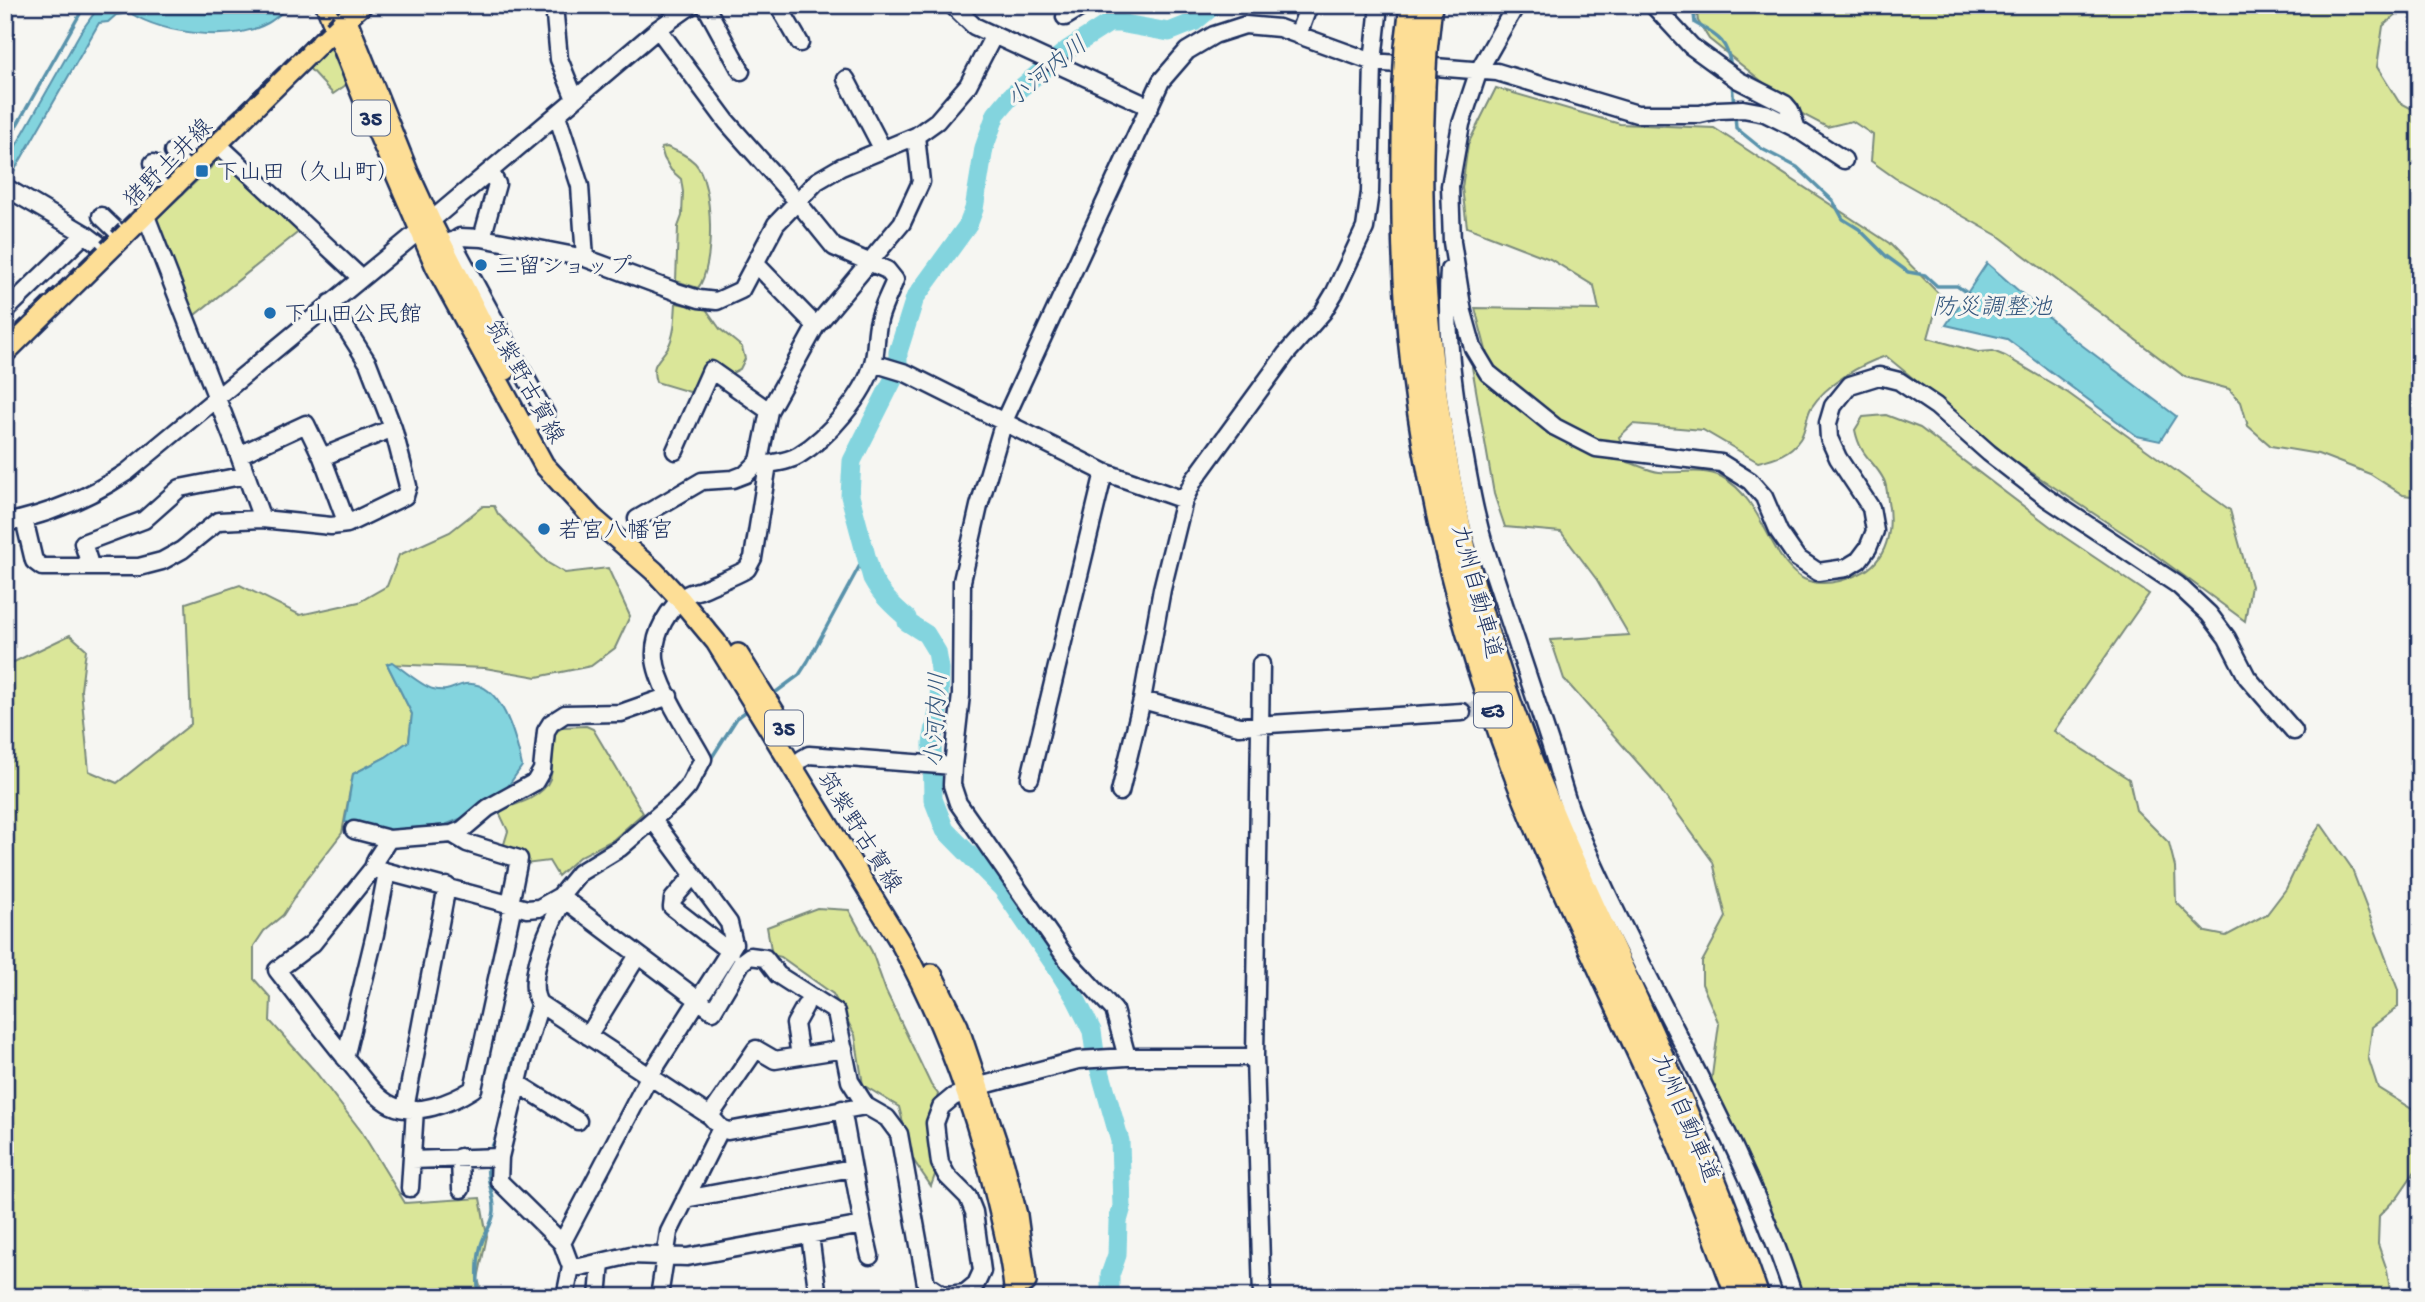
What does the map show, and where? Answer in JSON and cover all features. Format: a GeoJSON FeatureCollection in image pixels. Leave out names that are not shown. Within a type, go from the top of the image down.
{"type":"FeatureCollection","features":[{"type":"Feature","properties":{"kind":"highway","name":"九州自動車道"},"geometry":{"type":"LineString","coordinates":[[1412,5],[1416,49],[1404,248],[1413,363],[1432,487],[1462,613],[1520,785],[1668,1116],[1738,1297]]}},
{"type":"Feature","properties":{"kind":"highway","name":"九州自動車道"},"geometry":{"type":"LineString","coordinates":[[1416,49],[1430,5]]}},
{"type":"Feature","properties":{"kind":"highway","name":"九州自動車道"},"geometry":{"type":"LineString","coordinates":[[1414,86],[1432,363],[1439,423],[1468,565],[1501,677],[1540,786],[1711,1172],[1757,1297]]}},
{"type":"Feature","properties":{"kind":"main road","name":"筑紫野古賀線"},"geometry":{"type":"LineString","coordinates":[[326,5],[341,18],[408,172],[442,278],[544,465],[592,517],[686,596],[744,663],[929,969],[958,1026],[1007,1240],[1014,1297]]}},
{"type":"Feature","properties":{"kind":"main road","name":"猪野土井線"},"geometry":{"type":"LineString","coordinates":[[5,353],[219,145],[341,18],[362,5]]}},
{"type":"Feature","properties":{"kind":"main road","name":"筑紫野古賀線"},"geometry":{"type":"LineString","coordinates":[[425,225],[448,244],[534,422],[555,457],[596,504],[666,565],[900,942],[973,1089],[1017,1215],[1023,1246],[1027,1297]]}},
{"type":"Feature","properties":{"kind":"street"},"geometry":{"type":"LineString","coordinates":[[554,5],[559,59],[575,99]]}},
{"type":"Feature","properties":{"kind":"street"},"geometry":{"type":"LineString","coordinates":[[5,523],[64,507],[127,472],[658,29],[692,5]]}},
{"type":"Feature","properties":{"kind":"street"},"geometry":{"type":"LineString","coordinates":[[705,5],[741,71]]}},
{"type":"Feature","properties":{"kind":"street"},"geometry":{"type":"LineString","coordinates":[[778,5],[800,43]]}},
{"type":"Feature","properties":{"kind":"street"},"geometry":{"type":"LineString","coordinates":[[952,5],[974,26],[1150,107]]}},
{"type":"Feature","properties":{"kind":"street"},"geometry":{"type":"LineString","coordinates":[[1065,17],[1085,5]]}},
{"type":"Feature","properties":{"kind":"street"},"geometry":{"type":"LineString","coordinates":[[1298,35],[1309,5]]}},
{"type":"Feature","properties":{"kind":"street"},"geometry":{"type":"LineString","coordinates":[[1120,792],[1142,700],[1162,589],[1184,500],[1194,480],[1286,355],[1323,312],[1365,228],[1370,192],[1373,62],[1380,5]]}},
{"type":"Feature","properties":{"kind":"street"},"geometry":{"type":"LineString","coordinates":[[1516,5],[1479,70],[1461,124],[1450,186],[1452,242],[1447,323],[1456,405],[1480,539],[1495,577],[1528,699],[1573,817],[1745,1172],[1794,1297]]}},
{"type":"Feature","properties":{"kind":"street"},"geometry":{"type":"LineString","coordinates":[[1653,5],[1691,46],[1738,80],[1785,104],[1797,129]]}},
{"type":"Feature","properties":{"kind":"street"},"geometry":{"type":"LineString","coordinates":[[1122,1057],[1120,1026],[1114,1010],[1069,962],[957,803],[948,767],[961,695],[962,581],[979,506],[1004,421],[1161,81],[1187,51],[1214,35],[1245,25],[1279,28],[1373,62],[1497,72],[1637,114],[1700,114],[1743,109],[1765,113],[1797,129],[1844,160]]}},
{"type":"Feature","properties":{"kind":"street"},"geometry":{"type":"LineString","coordinates":[[637,519],[702,481],[733,479],[764,463],[783,462],[799,455],[818,440],[841,417],[876,365],[878,320],[895,280],[887,270],[834,247],[727,122],[658,29]]}},
{"type":"Feature","properties":{"kind":"street"},"geometry":{"type":"LineString","coordinates":[[448,244],[460,237],[482,238],[585,258],[677,292],[717,301],[741,290],[776,224],[817,181],[916,136],[937,121],[968,85],[994,35]]}},
{"type":"Feature","properties":{"kind":"street"},"geometry":{"type":"LineString","coordinates":[[846,79],[883,150]]}},
{"type":"Feature","properties":{"kind":"street"},"geometry":{"type":"LineString","coordinates":[[557,115],[580,186],[585,258]]}},
{"type":"Feature","properties":{"kind":"street"},"geometry":{"type":"LineString","coordinates":[[866,1106],[728,1131],[540,1004],[535,998],[534,978],[562,897],[579,873],[620,848],[688,788],[703,759],[657,668],[655,649],[658,634],[667,614],[686,596],[747,569],[753,558],[769,411],[816,326],[902,223],[921,182],[916,136]]}},
{"type":"Feature","properties":{"kind":"street"},"geometry":{"type":"LineString","coordinates":[[219,145],[361,278]]}},
{"type":"Feature","properties":{"kind":"street"},"geometry":{"type":"LineString","coordinates":[[173,152],[192,171]]}},
{"type":"Feature","properties":{"kind":"street"},"geometry":{"type":"LineString","coordinates":[[153,163],[176,187]]}},
{"type":"Feature","properties":{"kind":"street"},"geometry":{"type":"LineString","coordinates":[[482,238],[497,184],[490,171]]}},
{"type":"Feature","properties":{"kind":"street"},"geometry":{"type":"LineString","coordinates":[[6,188],[85,234],[109,253]]}},
{"type":"Feature","properties":{"kind":"street"},"geometry":{"type":"LineString","coordinates":[[101,216],[124,238]]}},
{"type":"Feature","properties":{"kind":"street"},"geometry":{"type":"LineString","coordinates":[[146,216],[262,519]]}},
{"type":"Feature","properties":{"kind":"street"},"geometry":{"type":"LineString","coordinates":[[5,311],[85,234]]}},
{"type":"Feature","properties":{"kind":"street"},"geometry":{"type":"LineString","coordinates":[[1452,242],[1463,312],[1473,348],[1488,373],[1555,427],[1596,449],[1721,463],[1735,470],[1765,497],[1779,532],[1797,558],[1818,572],[1846,568],[1859,560],[1875,531],[1871,508],[1838,458],[1829,438],[1828,423],[1833,406],[1850,384],[1879,376],[1899,381],[1936,406],[1989,453],[2047,498],[2178,585],[2209,614],[2227,638],[2247,677],[2294,731]]}},
{"type":"Feature","properties":{"kind":"street"},"geometry":{"type":"LineString","coordinates":[[756,264],[816,326]]}},
{"type":"Feature","properties":{"kind":"street"},"geometry":{"type":"LineString","coordinates":[[24,519],[34,561],[42,566],[139,567],[162,561],[182,550],[218,521],[262,519],[331,526],[347,524],[405,496],[408,486],[393,428],[368,363],[330,303]]}},
{"type":"Feature","properties":{"kind":"street"},"geometry":{"type":"LineString","coordinates":[[876,365],[906,373],[1104,472],[1184,500]]}},
{"type":"Feature","properties":{"kind":"street"},"geometry":{"type":"LineString","coordinates":[[675,451],[711,370],[769,411]]}},
{"type":"Feature","properties":{"kind":"street"},"geometry":{"type":"LineString","coordinates":[[239,455],[306,424],[322,457],[347,524]]}},
{"type":"Feature","properties":{"kind":"street"},"geometry":{"type":"LineString","coordinates":[[322,457],[393,428]]}},
{"type":"Feature","properties":{"kind":"street"},"geometry":{"type":"LineString","coordinates":[[1030,778],[1104,472]]}},
{"type":"Feature","properties":{"kind":"street"},"geometry":{"type":"LineString","coordinates":[[90,565],[83,543],[144,520],[180,488],[246,475]]}},
{"type":"Feature","properties":{"kind":"street"},"geometry":{"type":"LineString","coordinates":[[1261,664],[1255,1057],[1262,1297]]}},
{"type":"Feature","properties":{"kind":"street"},"geometry":{"type":"LineString","coordinates":[[354,830],[388,839],[452,834],[462,830],[488,808],[536,782],[542,770],[546,731],[558,718],[565,715],[621,713],[669,696]]}},
{"type":"Feature","properties":{"kind":"street"},"geometry":{"type":"LineString","coordinates":[[1142,700],[1240,726],[1462,712]]}},
{"type":"Feature","properties":{"kind":"street"},"geometry":{"type":"LineString","coordinates":[[802,759],[809,755],[948,767]]}},
{"type":"Feature","properties":{"kind":"street"},"geometry":{"type":"LineString","coordinates":[[562,1242],[649,1077],[734,944],[729,923],[653,820]]}},
{"type":"Feature","properties":{"kind":"street"},"geometry":{"type":"LineString","coordinates":[[380,870],[313,943],[277,970],[375,1093],[391,1105],[410,1109],[441,1104],[473,1089],[513,905],[511,899],[519,859],[467,843],[452,834]]}},
{"type":"Feature","properties":{"kind":"street"},"geometry":{"type":"LineString","coordinates":[[345,1058],[375,934],[380,870],[376,859],[388,839]]}},
{"type":"Feature","properties":{"kind":"street"},"geometry":{"type":"LineString","coordinates":[[380,870],[527,909],[539,908],[562,897]]}},
{"type":"Feature","properties":{"kind":"street"},"geometry":{"type":"LineString","coordinates":[[693,876],[673,900],[672,907],[730,952]]}},
{"type":"Feature","properties":{"kind":"street"},"geometry":{"type":"LineString","coordinates":[[410,1188],[410,1109],[447,886]]}},
{"type":"Feature","properties":{"kind":"street"},"geometry":{"type":"LineString","coordinates":[[562,897],[713,1011],[742,962],[750,956],[760,956],[765,958],[778,975],[836,1012],[850,1081],[866,1106],[887,1118],[899,1134],[923,1271],[926,1284],[935,1295],[965,1293],[976,1284],[982,1270],[974,1212],[968,1197],[947,1177],[940,1164],[935,1123],[941,1107],[973,1089],[1078,1060],[1122,1057],[1255,1057]]}},
{"type":"Feature","properties":{"kind":"street"},"geometry":{"type":"LineString","coordinates":[[588,1036],[638,955]]}},
{"type":"Feature","properties":{"kind":"street"},"geometry":{"type":"LineString","coordinates":[[540,1004],[517,1083],[497,1170],[499,1181],[562,1242],[571,1267],[565,1297]]}},
{"type":"Feature","properties":{"kind":"street"},"geometry":{"type":"LineString","coordinates":[[800,1056],[794,1024],[805,1006]]}},
{"type":"Feature","properties":{"kind":"street"},"geometry":{"type":"LineString","coordinates":[[659,1297],[669,1232],[715,1122],[756,1049],[775,1060],[844,1049]]}},
{"type":"Feature","properties":{"kind":"street"},"geometry":{"type":"LineString","coordinates":[[517,1083],[578,1121]]}},
{"type":"Feature","properties":{"kind":"street"},"geometry":{"type":"LineString","coordinates":[[842,1109],[870,1256]]}},
{"type":"Feature","properties":{"kind":"street"},"geometry":{"type":"LineString","coordinates":[[460,1157],[461,1189]]}},
{"type":"Feature","properties":{"kind":"street"},"geometry":{"type":"LineString","coordinates":[[412,1160],[500,1157]]}},
{"type":"Feature","properties":{"kind":"street"},"geometry":{"type":"LineString","coordinates":[[685,1199],[852,1168]]}},
{"type":"Feature","properties":{"kind":"street"},"geometry":{"type":"LineString","coordinates":[[571,1267],[631,1255],[687,1257],[863,1225]]}},
{"type":"Feature","properties":{"kind":"street"},"geometry":{"type":"LineString","coordinates":[[810,1236],[818,1297]]}},
{"type":"Feature","properties":{"kind":"street"},"geometry":{"type":"LineString","coordinates":[[598,1297],[601,1263]]}},
{"type":"Feature","properties":{"kind":"green space"},"geometry":{"type":"Polygon","coordinates":[[[1696,5],[2416,5],[2400,11],[2383,26],[2377,67],[2399,102],[2420,113],[2420,497],[2403,495],[2370,474],[2318,454],[2271,446],[2248,426],[2241,402],[2229,389],[2185,377],[2000,237],[1895,178],[1871,161],[1873,135],[1852,121],[1827,127],[1804,115],[1709,39],[1698,21],[1696,5]]]}},
{"type":"Feature","properties":{"kind":"green space"},"geometry":{"type":"Polygon","coordinates":[[[330,46],[346,85],[333,94],[308,67],[330,46]]]}},
{"type":"Feature","properties":{"kind":"green space"},"geometry":{"type":"Polygon","coordinates":[[[1496,88],[1620,124],[1714,128],[1889,243],[1940,295],[1928,338],[1978,352],[1993,351],[2005,356],[2068,393],[2230,510],[2251,586],[2245,621],[2146,548],[2011,459],[1886,356],[1866,364],[1835,383],[1811,408],[1796,444],[1782,455],[1770,459],[1758,462],[1703,430],[1633,424],[1619,437],[1628,462],[1655,471],[1699,472],[1722,477],[1741,492],[1791,570],[1807,580],[1829,583],[1859,574],[1869,568],[1882,553],[1886,543],[1890,522],[1886,485],[1864,453],[1855,430],[1863,417],[1886,415],[1920,428],[2063,536],[2149,594],[2054,731],[2129,779],[2136,810],[2169,843],[2175,867],[2176,902],[2206,932],[2226,936],[2267,914],[2286,889],[2307,845],[2321,824],[2351,867],[2398,990],[2398,1007],[2372,1027],[2368,1057],[2378,1088],[2418,1113],[2420,1118],[2420,1164],[2398,1196],[2379,1216],[2378,1244],[2387,1270],[2391,1297],[1802,1297],[1796,1274],[1711,1083],[1719,1024],[1702,984],[1702,962],[1726,917],[1713,862],[1654,781],[1564,679],[1551,640],[1629,635],[1597,580],[1561,532],[1505,527],[1494,494],[1472,367],[1487,354],[1475,308],[1599,310],[1594,286],[1550,259],[1467,227],[1462,188],[1468,144],[1496,88]]]}},
{"type":"Feature","properties":{"kind":"green space"},"geometry":{"type":"Polygon","coordinates":[[[667,147],[695,163],[706,188],[710,244],[704,277],[698,288],[676,281],[678,227],[682,216],[683,192],[681,179],[671,170],[664,158],[661,148],[667,147]]]}},
{"type":"Feature","properties":{"kind":"green space"},"geometry":{"type":"Polygon","coordinates":[[[221,158],[301,230],[191,318],[154,221],[221,158]]]}},
{"type":"Feature","properties":{"kind":"green space"},"geometry":{"type":"Polygon","coordinates":[[[676,303],[706,309],[720,329],[742,347],[745,359],[740,369],[693,393],[656,382],[656,363],[672,337],[676,303]]]}},
{"type":"Feature","properties":{"kind":"green space"},"geometry":{"type":"Polygon","coordinates":[[[483,506],[494,506],[498,514],[548,563],[565,573],[608,568],[630,616],[615,648],[591,666],[537,677],[485,668],[387,664],[412,714],[409,741],[386,757],[353,774],[342,833],[283,915],[264,931],[254,946],[254,979],[271,998],[270,1021],[314,1070],[361,1131],[405,1203],[480,1198],[487,1236],[478,1279],[483,1297],[5,1297],[5,663],[12,663],[70,635],[86,649],[81,690],[89,771],[117,783],[191,724],[186,603],[240,585],[300,615],[359,602],[387,586],[399,555],[450,532],[483,506]]]}},
{"type":"Feature","properties":{"kind":"green space"},"geometry":{"type":"Polygon","coordinates":[[[586,726],[593,729],[643,813],[613,840],[579,857],[558,876],[549,861],[525,864],[501,854],[508,831],[498,810],[528,800],[546,786],[552,769],[552,734],[564,727],[586,726]]]}},
{"type":"Feature","properties":{"kind":"green space"},"geometry":{"type":"Polygon","coordinates":[[[817,908],[849,910],[872,952],[886,991],[931,1085],[938,1094],[932,1121],[936,1172],[931,1186],[912,1158],[899,1107],[863,1085],[855,1035],[833,994],[781,957],[772,955],[767,927],[817,908]]]}},
{"type":"Feature","properties":{"kind":"water"},"geometry":{"type":"Polygon","coordinates":[[[100,5],[290,5],[268,23],[236,33],[179,31],[130,13],[116,15],[108,22],[99,23],[5,187],[5,165],[80,33],[100,5]]]}},
{"type":"Feature","properties":{"kind":"water","name":"防災調整池"},"geometry":{"type":"Polygon","coordinates":[[[1987,263],[2071,337],[2176,416],[2160,441],[2137,436],[2007,339],[1946,325],[1987,263]]]}},
{"type":"Feature","properties":{"kind":"water"},"geometry":{"type":"Polygon","coordinates":[[[392,662],[429,688],[447,690],[465,684],[478,685],[489,691],[505,713],[516,741],[522,766],[506,789],[467,816],[445,825],[385,831],[345,822],[353,774],[386,757],[409,741],[412,714],[387,664],[392,662]]]}},
{"type":"Feature","properties":{"kind":"waterway"},"geometry":{"type":"LineString","coordinates":[[5,146],[85,5]]}},
{"type":"Feature","properties":{"kind":"waterway","name":"小河内川"},"geometry":{"type":"LineString","coordinates":[[1110,1297],[1110,1275],[1117,1255],[1118,1221],[1122,1207],[1120,1141],[1095,1053],[1092,1031],[1056,967],[1002,888],[945,830],[933,799],[932,743],[939,706],[940,669],[937,652],[926,634],[907,622],[907,618],[879,590],[872,578],[850,496],[852,461],[898,370],[898,352],[915,298],[968,225],[974,209],[984,148],[996,114],[1011,96],[1067,50],[1109,23],[1169,32],[1194,22],[1214,5]]}},
{"type":"Feature","properties":{"kind":"waterway"},"geometry":{"type":"LineString","coordinates":[[1693,5],[1695,23],[1720,40],[1727,51],[1731,68]]}},
{"type":"Feature","properties":{"kind":"waterway"},"geometry":{"type":"LineString","coordinates":[[1732,83],[1734,106]]}},
{"type":"Feature","properties":{"kind":"waterway"},"geometry":{"type":"LineString","coordinates":[[1735,114],[1736,128],[1762,149],[1797,167],[1833,201],[1843,219],[1859,229],[1886,256],[1908,272],[1925,275],[1937,286],[1957,286],[1970,295]]}},
{"type":"Feature","properties":{"kind":"waterway"},"geometry":{"type":"LineString","coordinates":[[772,695],[799,675],[866,554]]}},
{"type":"Feature","properties":{"kind":"waterway"},"geometry":{"type":"LineString","coordinates":[[709,762],[737,718],[748,710]]}},
{"type":"Feature","properties":{"kind":"waterway"},"geometry":{"type":"LineString","coordinates":[[625,853],[648,834]]}},
{"type":"Feature","properties":{"kind":"waterway"},"geometry":{"type":"LineString","coordinates":[[490,1152],[497,1135],[514,1057],[530,1005],[526,981],[529,973]]}},
{"type":"Feature","properties":{"kind":"waterway"},"geometry":{"type":"LineString","coordinates":[[478,1297],[479,1255],[494,1211],[488,1163]]}},
{"type":"Feature","properties":{"kind":"tunnel"},"geometry":{"type":"LineString","coordinates":[[1462,712],[1521,701]]}},
{"type":"Feature","properties":{"kind":"railway"},"geometry":{"type":"LineString","coordinates":[[5,337],[344,5]]}},
{"type":"Feature","properties":{"kind":"place","name":"下山田（久山町）"},"geometry":{"type":"Point","coordinates":[202,171]}},
{"type":"Feature","properties":{"kind":"place","name":"三留ショップ"},"geometry":{"type":"Point","coordinates":[481,265]}},
{"type":"Feature","properties":{"kind":"place","name":"下山田公民館"},"geometry":{"type":"Point","coordinates":[270,313]}},
{"type":"Feature","properties":{"kind":"place","name":"若宮八幡宮"},"geometry":{"type":"Point","coordinates":[544,529]}}]}
